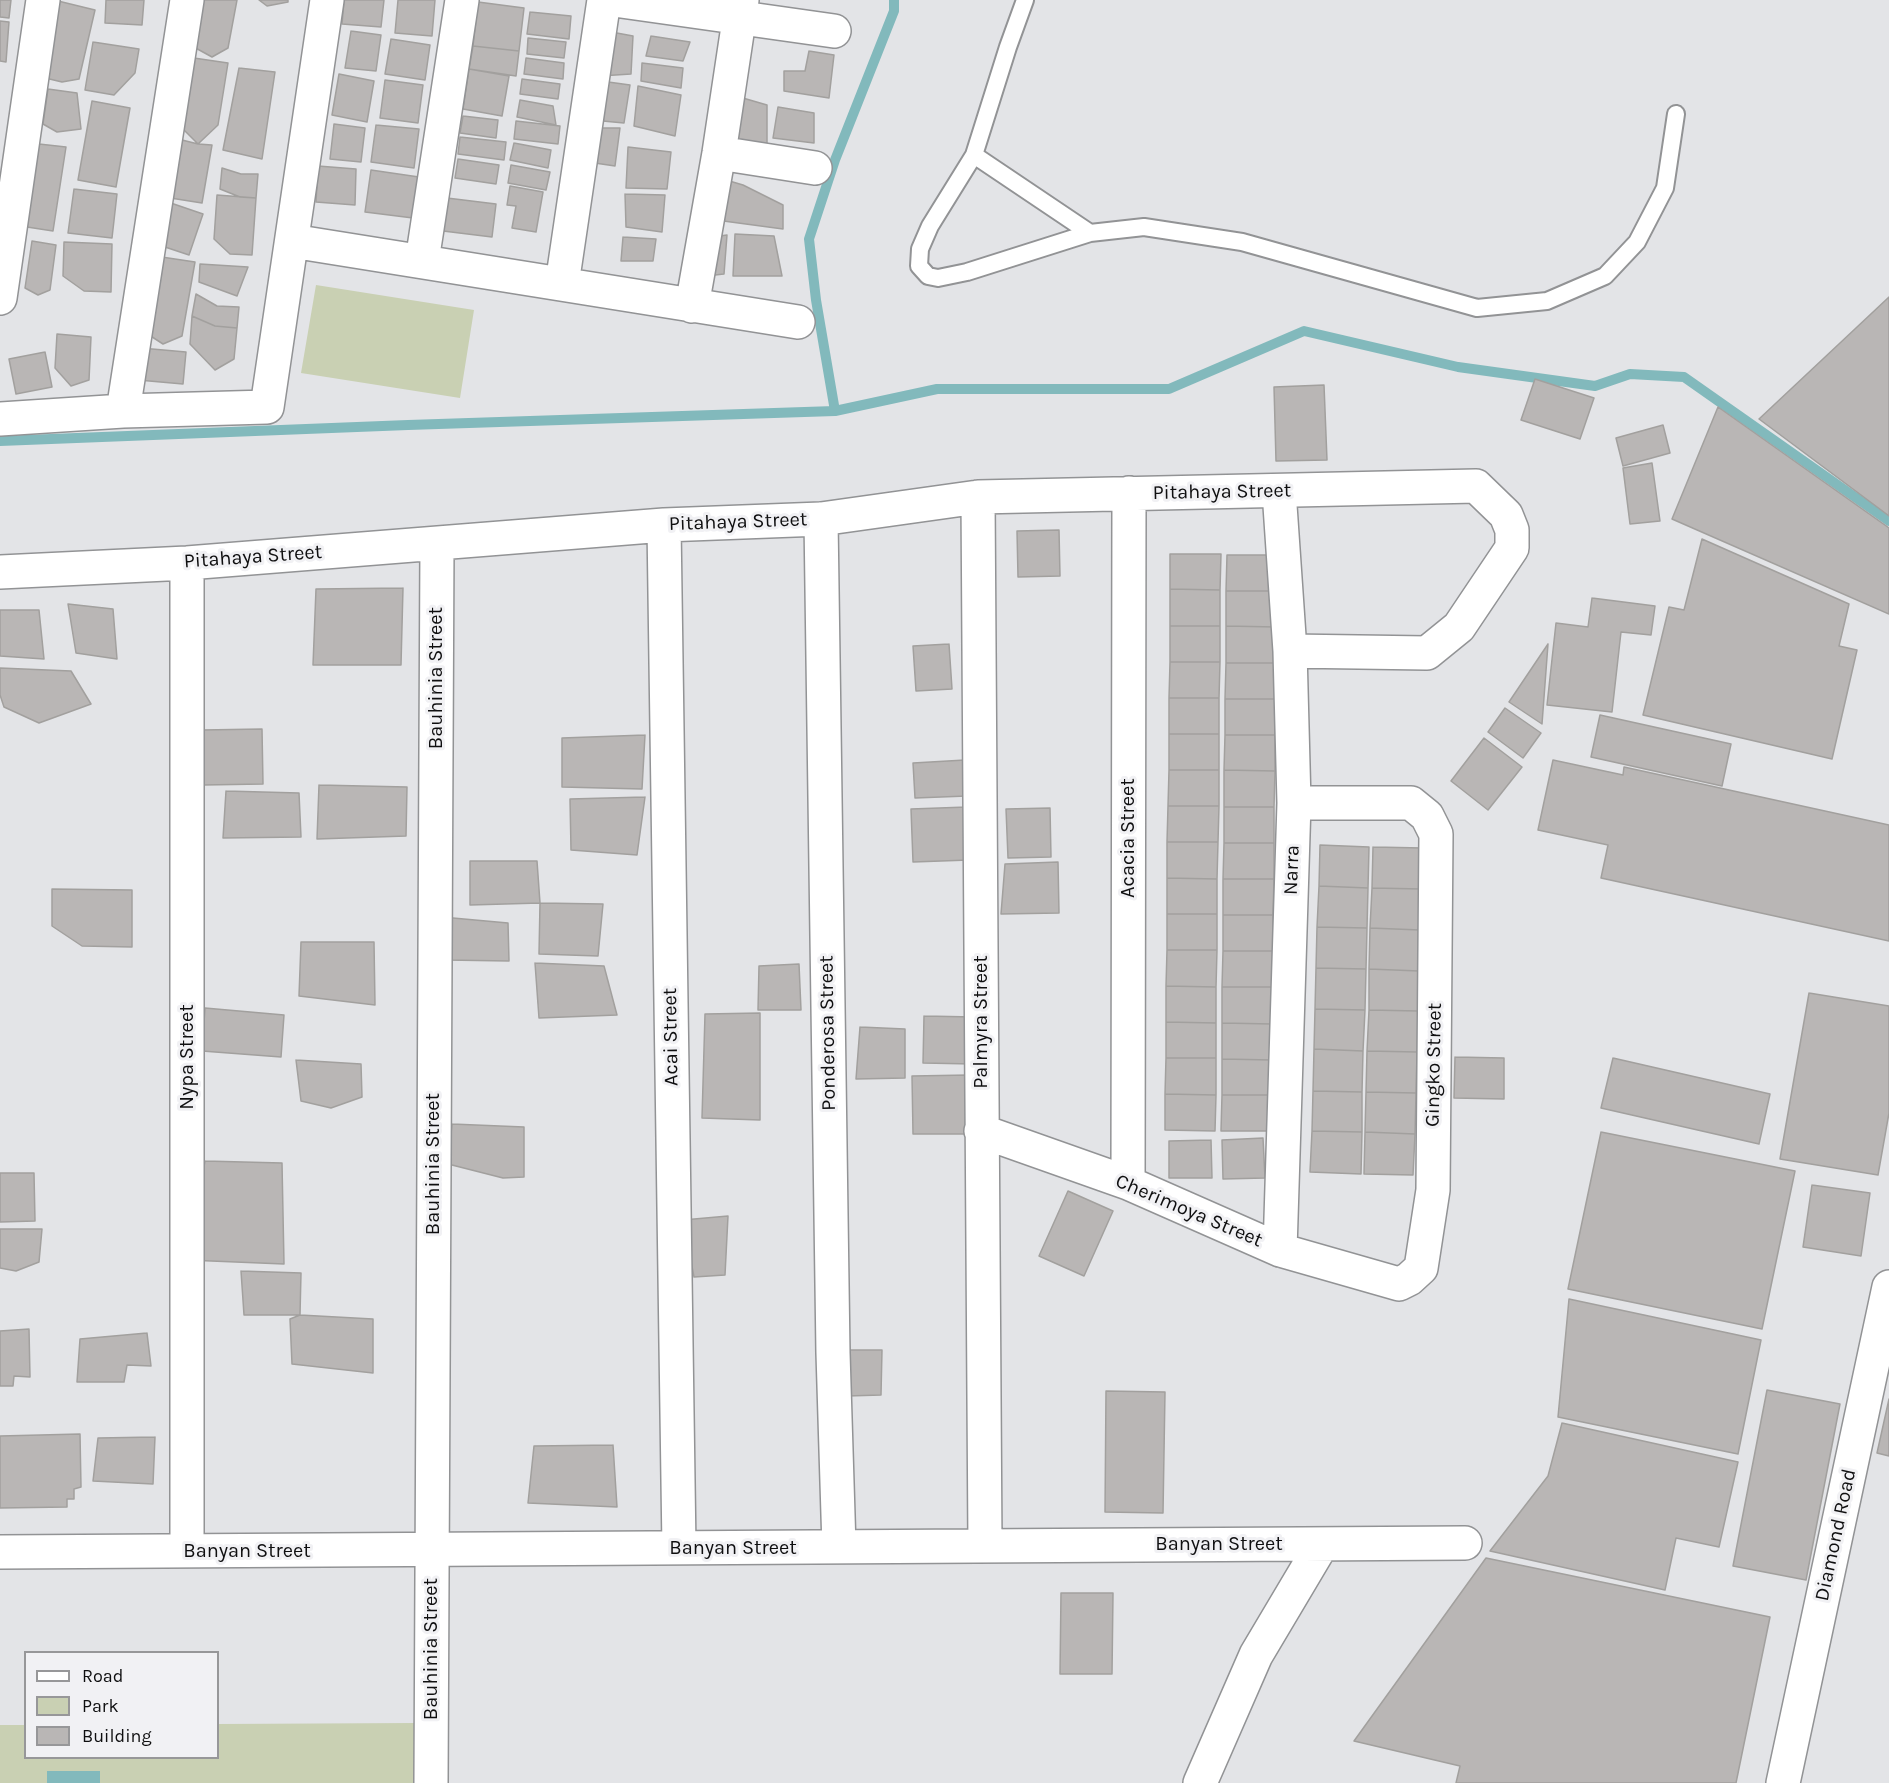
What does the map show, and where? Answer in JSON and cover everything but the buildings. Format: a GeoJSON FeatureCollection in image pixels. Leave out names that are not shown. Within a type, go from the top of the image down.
{"type":"FeatureCollection","features":[{"type":"Feature","properties":{"kind":"street"},"geometry":{"type":"LineString","coordinates":[[0,298],[43,0]]}},
{"type":"Feature","properties":{"kind":"street"},"geometry":{"type":"LineString","coordinates":[[123,411],[187,0]]}},
{"type":"Feature","properties":{"kind":"street"},"geometry":{"type":"LineString","coordinates":[[0,419],[123,411],[267,407],[327,0]]}},
{"type":"Feature","properties":{"kind":"street"},"geometry":{"type":"LineString","coordinates":[[422,261],[462,0]]}},
{"type":"Feature","properties":{"kind":"street"},"geometry":{"type":"LineString","coordinates":[[562,284],[604,0]]}},
{"type":"Feature","properties":{"kind":"street"},"geometry":{"type":"LineString","coordinates":[[614,0],[741,9],[834,31]]}},
{"type":"Feature","properties":{"kind":"street"},"geometry":{"type":"LineString","coordinates":[[692,306],[741,9]]}},
{"type":"Feature","properties":{"kind":"street"},"geometry":{"type":"LineString","coordinates":[[719,153],[814,168]]}},
{"type":"Feature","properties":{"kind":"street"},"geometry":{"type":"LineString","coordinates":[[292,240],[798,322]]}},
{"type":"Feature","properties":{"kind":"street","name":"Pitahaya Street"},"geometry":{"type":"LineString","coordinates":[[0,572],[187,562],[664,525],[822,519],[978,497],[1476,486],[1506,515],[1512,530],[1512,548],[1459,627],[1427,653],[1290,651]]}},
{"type":"Feature","properties":{"kind":"street","name":"Narra"},"geometry":{"type":"LineString","coordinates":[[1278,491],[1290,651],[1294,803],[1280,1250]]}},
{"type":"Feature","properties":{"kind":"street","name":"Acacia Street"},"geometry":{"type":"LineString","coordinates":[[1128,493],[1128,1183]]}},
{"type":"Feature","properties":{"kind":"street","name":"Palmyra Street"},"geometry":{"type":"LineString","coordinates":[[978,497],[985,1546]]}},
{"type":"Feature","properties":{"kind":"street","name":"Ponderosa Street"},"geometry":{"type":"LineString","coordinates":[[822,519],[832,1353],[839,1547]]}},
{"type":"Feature","properties":{"kind":"street","name":"Acai Street"},"geometry":{"type":"LineString","coordinates":[[664,525],[679,1548]]}},
{"type":"Feature","properties":{"kind":"street","name":"Bauhinia Street"},"geometry":{"type":"LineString","coordinates":[[431,1783],[437,544]]}},
{"type":"Feature","properties":{"kind":"street","name":"Nypa Street"},"geometry":{"type":"LineString","coordinates":[[187,562],[187,1551]]}},
{"type":"Feature","properties":{"kind":"street","name":"Gingko Street"},"geometry":{"type":"LineString","coordinates":[[1294,803],[1411,803],[1427,816],[1436,834],[1433,1190],[1421,1268],[1409,1280],[1399,1284]]}},
{"type":"Feature","properties":{"kind":"street","name":"Cherimoya Street"},"geometry":{"type":"LineString","coordinates":[[981,1131],[1128,1183],[1280,1250],[1399,1284]]}},
{"type":"Feature","properties":{"kind":"street","name":"Diamond Road"},"geometry":{"type":"LineString","coordinates":[[1783,1783],[1889,1287]]}},
{"type":"Feature","properties":{"kind":"street","name":"Banyan Street"},"geometry":{"type":"LineString","coordinates":[[0,1552],[1465,1543]]}},
{"type":"Feature","properties":{"kind":"street"},"geometry":{"type":"LineString","coordinates":[[1200,1783],[1256,1655],[1322,1544]]}},
{"type":"Feature","properties":{"kind":"lane"},"geometry":{"type":"LineString","coordinates":[[1025,0],[974,155],[930,226],[920,249],[919,266],[928,276],[938,278],[968,272],[1090,233],[1144,227],[1242,242],[1477,308],[1546,302],[1605,276],[1637,242],[1665,188],[1676,114]]}},
{"type":"Feature","properties":{"kind":"lane"},"geometry":{"type":"LineString","coordinates":[[974,155],[1090,233]]}},
{"type":"Feature","properties":{"kind":"green space"},"geometry":{"type":"Polygon","coordinates":[[[316,285],[474,310],[460,398],[301,373],[316,285]]]}},
{"type":"Feature","properties":{"kind":"green space"},"geometry":{"type":"Polygon","coordinates":[[[414,1723],[414,1783],[0,1783],[0,1725],[24,1725],[24,1759],[219,1759],[219,1724],[414,1723]]]}},
{"type":"Feature","properties":{"kind":"water"},"geometry":{"type":"Polygon","coordinates":[[[47,1771],[100,1771],[100,1783],[47,1783],[47,1771]]]}},
{"type":"Feature","properties":{"kind":"waterway"},"geometry":{"type":"LineString","coordinates":[[835,411],[816,300],[809,239],[835,160],[894,11],[894,0]]}},
{"type":"Feature","properties":{"kind":"waterway"},"geometry":{"type":"LineString","coordinates":[[0,441],[835,411],[937,389],[1169,389],[1304,331],[1458,367],[1595,386],[1630,374],[1684,377],[1889,521]]}}]}
